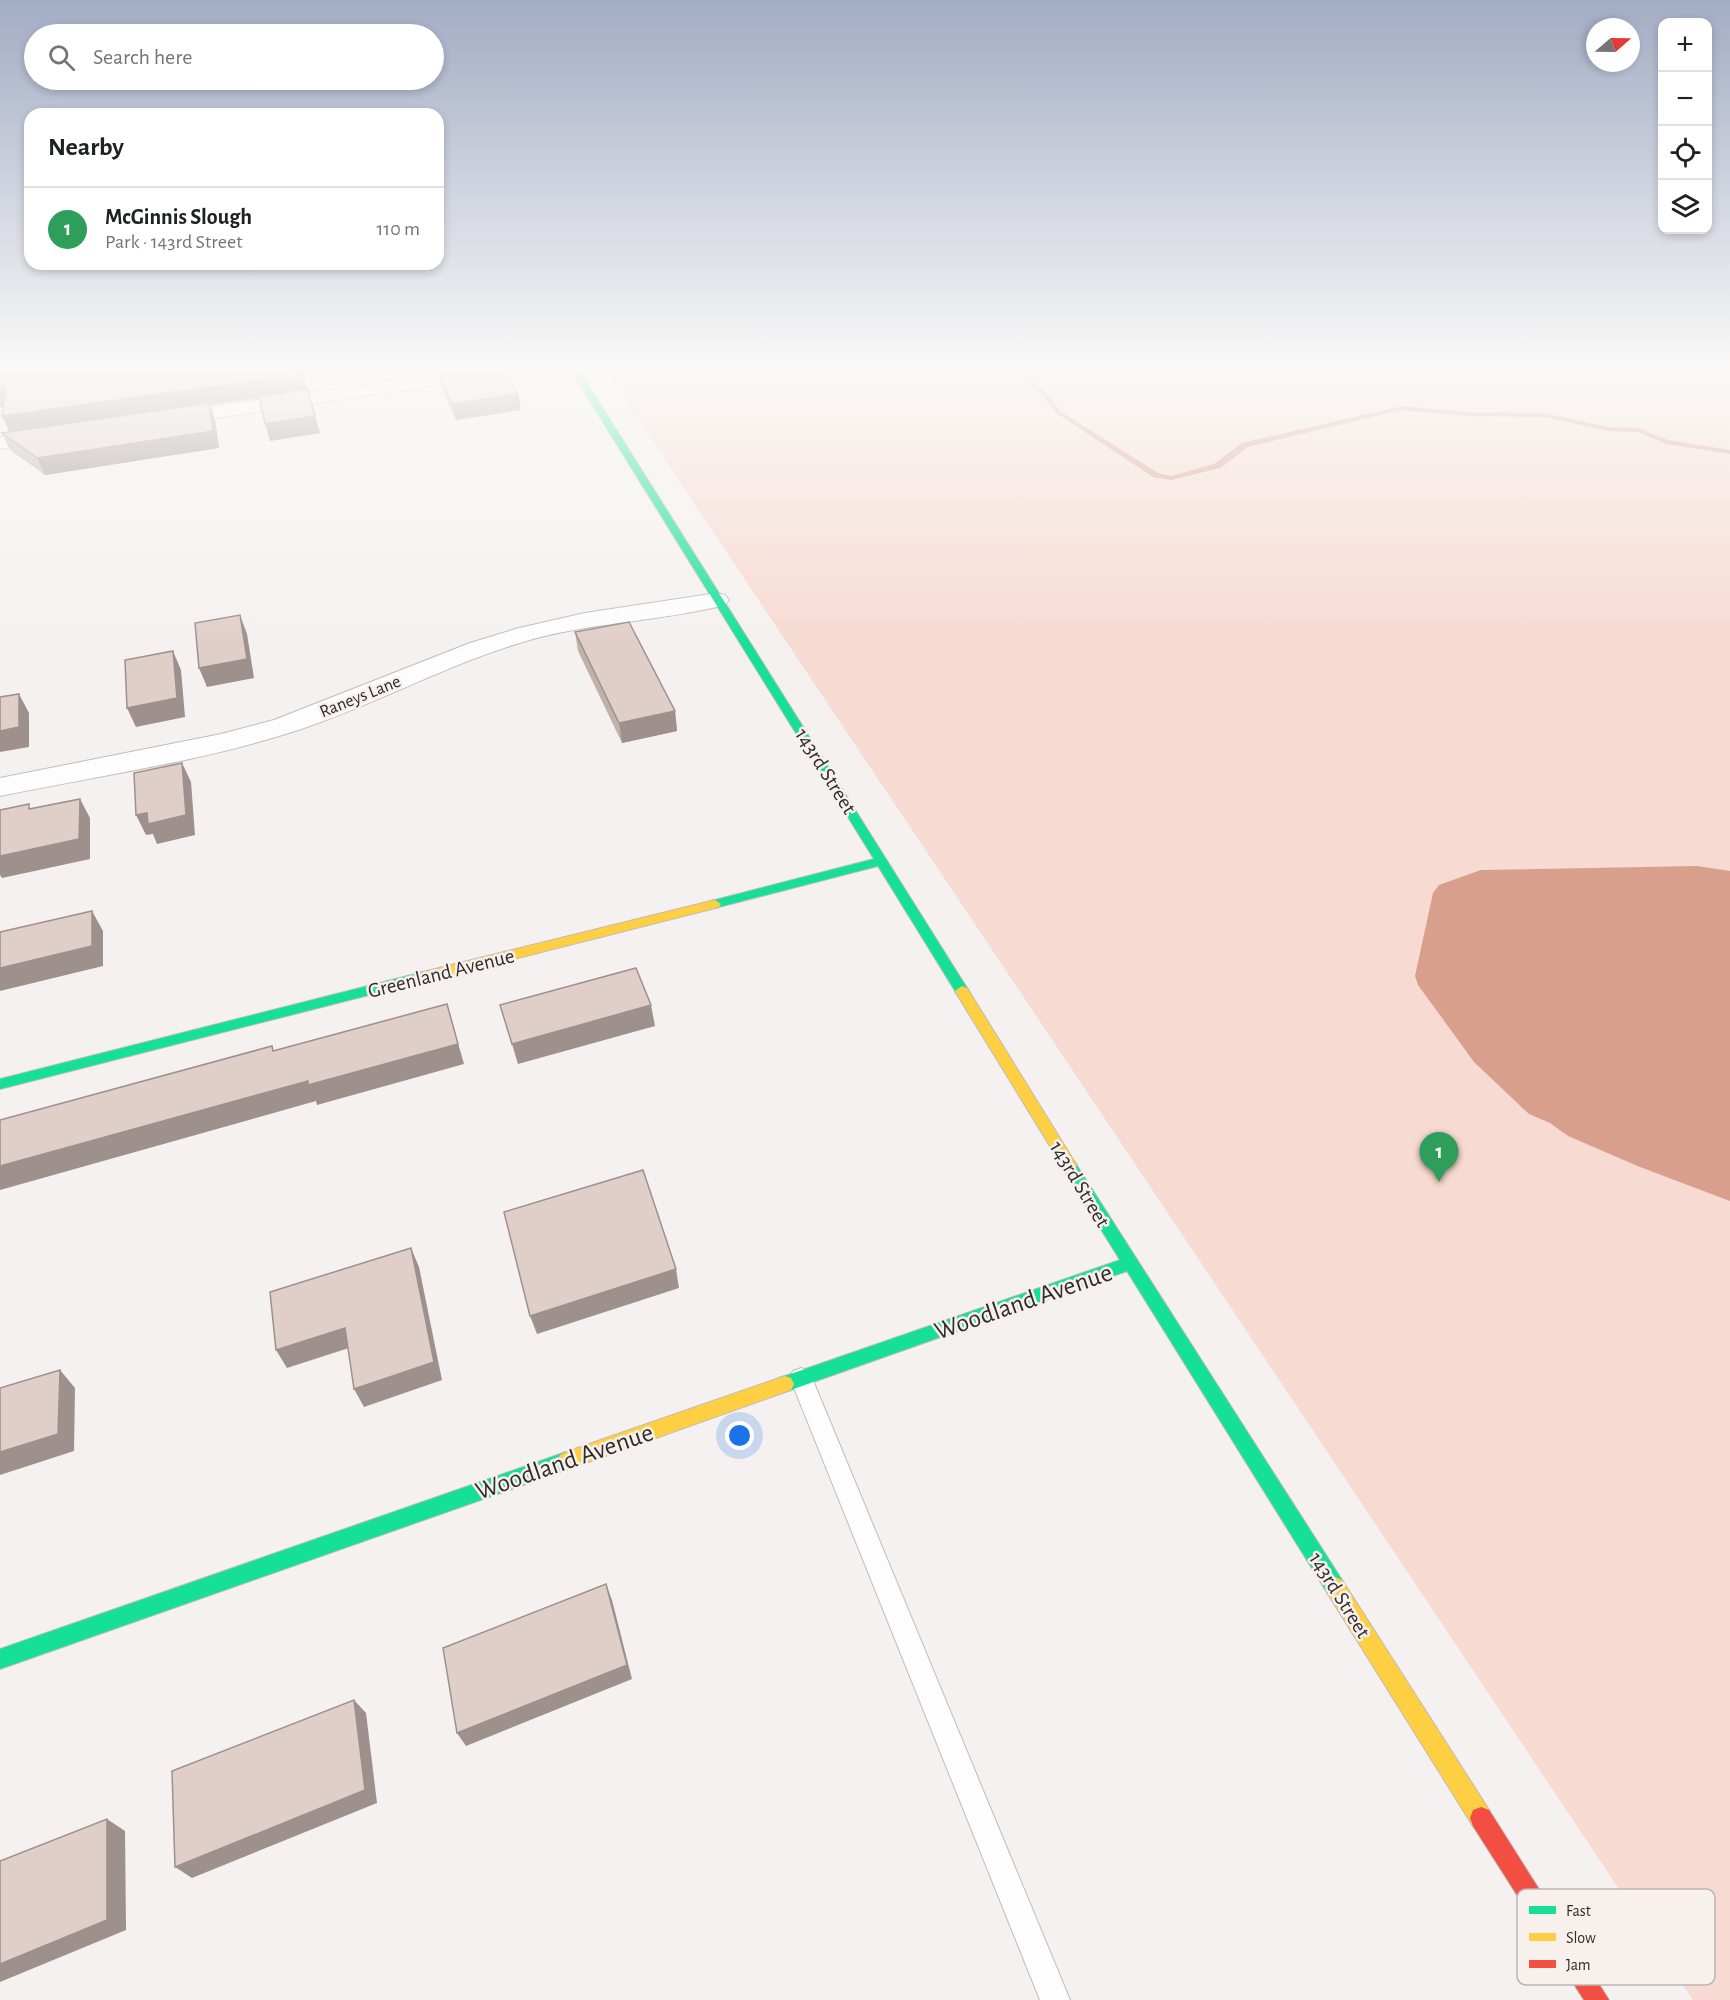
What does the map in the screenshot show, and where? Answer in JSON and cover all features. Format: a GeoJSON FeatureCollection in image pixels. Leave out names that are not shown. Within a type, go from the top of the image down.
{"type":"FeatureCollection","features":[{"type":"Feature","properties":{"kind":"main road","name":"143rd Street"},"geometry":{"type":"LineString","coordinates":[[629,457],[883,861],[1129,1264],[1526,1889]]}},
{"type":"Feature","properties":{"kind":"main road","name":"Greenland Avenue"},"geometry":{"type":"LineString","coordinates":[[0,1084],[883,861]]}},
{"type":"Feature","properties":{"kind":"main road","name":"Woodland Avenue"},"geometry":{"type":"LineString","coordinates":[[0,1659],[1129,1264]]}},
{"type":"Feature","properties":{"kind":"main road","name":"143rd Street"},"geometry":{"type":"LineString","coordinates":[[1587,1985],[1597,2000]]}},
{"type":"Feature","properties":{"kind":"street","name":"Raneys Lane"},"geometry":{"type":"LineString","coordinates":[[0,787],[224,742],[283,726],[480,648],[528,633],[585,620],[717,600]]}},
{"type":"Feature","properties":{"kind":"lane"},"geometry":{"type":"LineString","coordinates":[[801,1378],[1054,2000]]}},
{"type":"Feature","properties":{"kind":"shaded area"},"geometry":{"type":"Polygon","coordinates":[[[663,457],[1730,457],[1730,2000],[1693,2000],[1683,1985],[1715,1985],[1715,1889],[1619,1889],[663,457]]]}},
{"type":"Feature","properties":{"kind":"shaded area"},"geometry":{"type":"Polygon","coordinates":[[[1697,866],[1730,871],[1730,1201],[1640,1167],[1568,1136],[1550,1123],[1529,1114],[1474,1062],[1418,985],[1415,976],[1433,893],[1439,885],[1481,870],[1697,866]]]}},
{"type":"Feature","properties":{"kind":"building"},"geometry":{"type":"Polygon","coordinates":[[[240,615],[247,659],[199,668],[195,623],[240,615]]]}},
{"type":"Feature","properties":{"kind":"building"},"geometry":{"type":"Polygon","coordinates":[[[629,622],[675,711],[619,723],[575,632],[629,622]]]}},
{"type":"Feature","properties":{"kind":"building"},"geometry":{"type":"Polygon","coordinates":[[[173,651],[177,698],[127,708],[125,660],[173,651]]]}},
{"type":"Feature","properties":{"kind":"building"},"geometry":{"type":"Polygon","coordinates":[[[19,694],[19,727],[0,731],[0,697],[19,694]]]}},
{"type":"Feature","properties":{"kind":"building"},"geometry":{"type":"Polygon","coordinates":[[[182,763],[186,815],[148,824],[147,813],[136,815],[134,773],[182,763]]]}},
{"type":"Feature","properties":{"kind":"building"},"geometry":{"type":"Polygon","coordinates":[[[80,799],[79,839],[0,856],[0,810],[29,804],[29,809],[80,799]]]}},
{"type":"Feature","properties":{"kind":"building"},"geometry":{"type":"Polygon","coordinates":[[[92,911],[92,946],[0,968],[0,932],[92,911]]]}},
{"type":"Feature","properties":{"kind":"building"},"geometry":{"type":"Polygon","coordinates":[[[636,968],[651,1005],[512,1044],[500,1005],[636,968]]]}},
{"type":"Feature","properties":{"kind":"building"},"geometry":{"type":"Polygon","coordinates":[[[447,1004],[458,1044],[308,1085],[308,1081],[0,1166],[0,1120],[272,1046],[273,1051],[447,1004]]]}},
{"type":"Feature","properties":{"kind":"building"},"geometry":{"type":"Polygon","coordinates":[[[643,1170],[676,1269],[530,1316],[504,1212],[643,1170]]]}},
{"type":"Feature","properties":{"kind":"building"},"geometry":{"type":"Polygon","coordinates":[[[411,1248],[434,1362],[354,1389],[345,1328],[276,1350],[270,1292],[411,1248]]]}},
{"type":"Feature","properties":{"kind":"building"},"geometry":{"type":"Polygon","coordinates":[[[60,1370],[58,1434],[0,1452],[0,1388],[60,1370]]]}},
{"type":"Feature","properties":{"kind":"building"},"geometry":{"type":"Polygon","coordinates":[[[606,1584],[627,1665],[457,1733],[443,1648],[606,1584]]]}},
{"type":"Feature","properties":{"kind":"building"},"geometry":{"type":"Polygon","coordinates":[[[354,1700],[365,1790],[175,1867],[172,1771],[354,1700]]]}},
{"type":"Feature","properties":{"kind":"building"},"geometry":{"type":"Polygon","coordinates":[[[107,1819],[107,1920],[0,1964],[0,1861],[107,1819]]]}},
{"type":"Feature","properties":{"kind":"waterway"},"geometry":{"type":"LineString","coordinates":[[1129,457],[1156,475],[1171,478],[1217,466],[1229,457]]}},
{"type":"Feature","properties":{"kind":"traffic: fast"},"geometry":{"type":"LineString","coordinates":[[629,457],[962,991]]}},
{"type":"Feature","properties":{"kind":"traffic: fast"},"geometry":{"type":"LineString","coordinates":[[715,904],[883,861]]}},
{"type":"Feature","properties":{"kind":"traffic: fast"},"geometry":{"type":"LineString","coordinates":[[0,1084],[423,977]]}},
{"type":"Feature","properties":{"kind":"traffic: fast"},"geometry":{"type":"LineString","coordinates":[[1069,1165],[1335,1587]]}},
{"type":"Feature","properties":{"kind":"traffic: fast"},"geometry":{"type":"LineString","coordinates":[[785,1384],[1129,1264]]}},
{"type":"Feature","properties":{"kind":"traffic: fast"},"geometry":{"type":"LineString","coordinates":[[0,1659],[566,1461]]}},
{"type":"Feature","properties":{"kind":"traffic: slow"},"geometry":{"type":"LineString","coordinates":[[423,977],[715,904]]}},
{"type":"Feature","properties":{"kind":"traffic: slow"},"geometry":{"type":"LineString","coordinates":[[962,991],[1069,1165]]}},
{"type":"Feature","properties":{"kind":"traffic: slow"},"geometry":{"type":"LineString","coordinates":[[566,1461],[785,1384]]}},
{"type":"Feature","properties":{"kind":"traffic: slow"},"geometry":{"type":"LineString","coordinates":[[1335,1587],[1481,1818]]}},
{"type":"Feature","properties":{"kind":"traffic: jam"},"geometry":{"type":"LineString","coordinates":[[1481,1818],[1526,1889]]}},
{"type":"Feature","properties":{"kind":"traffic: jam"},"geometry":{"type":"LineString","coordinates":[[1587,1985],[1597,2000]]}},
{"type":"Feature","properties":{"kind":"place","name":"McGinnis Slough"},"geometry":{"type":"Point","coordinates":[1439,1182]}}]}
